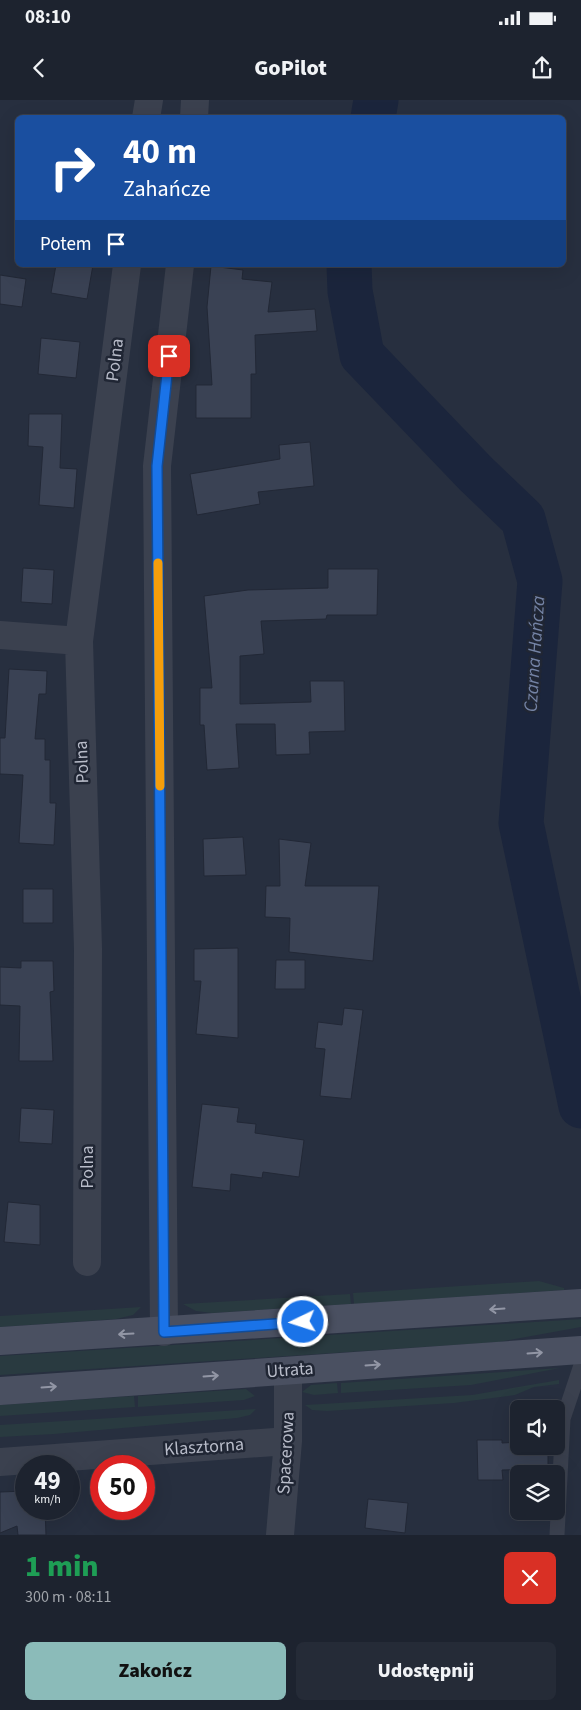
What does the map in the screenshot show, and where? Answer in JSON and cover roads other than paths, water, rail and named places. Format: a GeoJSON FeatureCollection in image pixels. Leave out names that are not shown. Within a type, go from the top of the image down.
{"type":"FeatureCollection","features":[{"type":"Feature","properties":{"kind":"main road"},"geometry":{"type":"LineString","coordinates":[[0,1341],[164,1332],[581,1303]]}},
{"type":"Feature","properties":{"kind":"main road","name":"Utrata"},"geometry":{"type":"LineString","coordinates":[[0,1391],[581,1350]]}},
{"type":"Feature","properties":{"kind":"street"},"geometry":{"type":"LineString","coordinates":[[146,115],[149,100]]}},
{"type":"Feature","properties":{"kind":"street"},"geometry":{"type":"LineString","coordinates":[[194,115],[195,100]]}},
{"type":"Feature","properties":{"kind":"street","name":"Polna"},"geometry":{"type":"LineString","coordinates":[[87,1262],[88,949],[79,641],[127,267]]}},
{"type":"Feature","properties":{"kind":"street"},"geometry":{"type":"LineString","coordinates":[[164,1332],[157,466],[180,267]]}},
{"type":"Feature","properties":{"kind":"street"},"geometry":{"type":"LineString","coordinates":[[0,635],[79,641]]}},
{"type":"Feature","properties":{"kind":"street","name":"Spacerowa"},"geometry":{"type":"LineString","coordinates":[[280,1535],[288,1441],[288,1371]]}},
{"type":"Feature","properties":{"kind":"street","name":"Klasztorna"},"geometry":{"type":"LineString","coordinates":[[0,1462],[288,1441]]}},
{"type":"Feature","properties":{"kind":"lane"},"geometry":{"type":"LineString","coordinates":[[557,1535],[563,1419],[581,1365]]}},
{"type":"Feature","properties":{"kind":"waterway","name":"Czarna Hańcza"},"geometry":{"type":"LineString","coordinates":[[374,115],[376,100]]}},
{"type":"Feature","properties":{"kind":"waterway","name":"Czarna Hańcza"},"geometry":{"type":"LineString","coordinates":[[349,267],[350,291],[362,355],[475,473],[523,519],[540,581],[521,823],[581,1106]]}}]}
